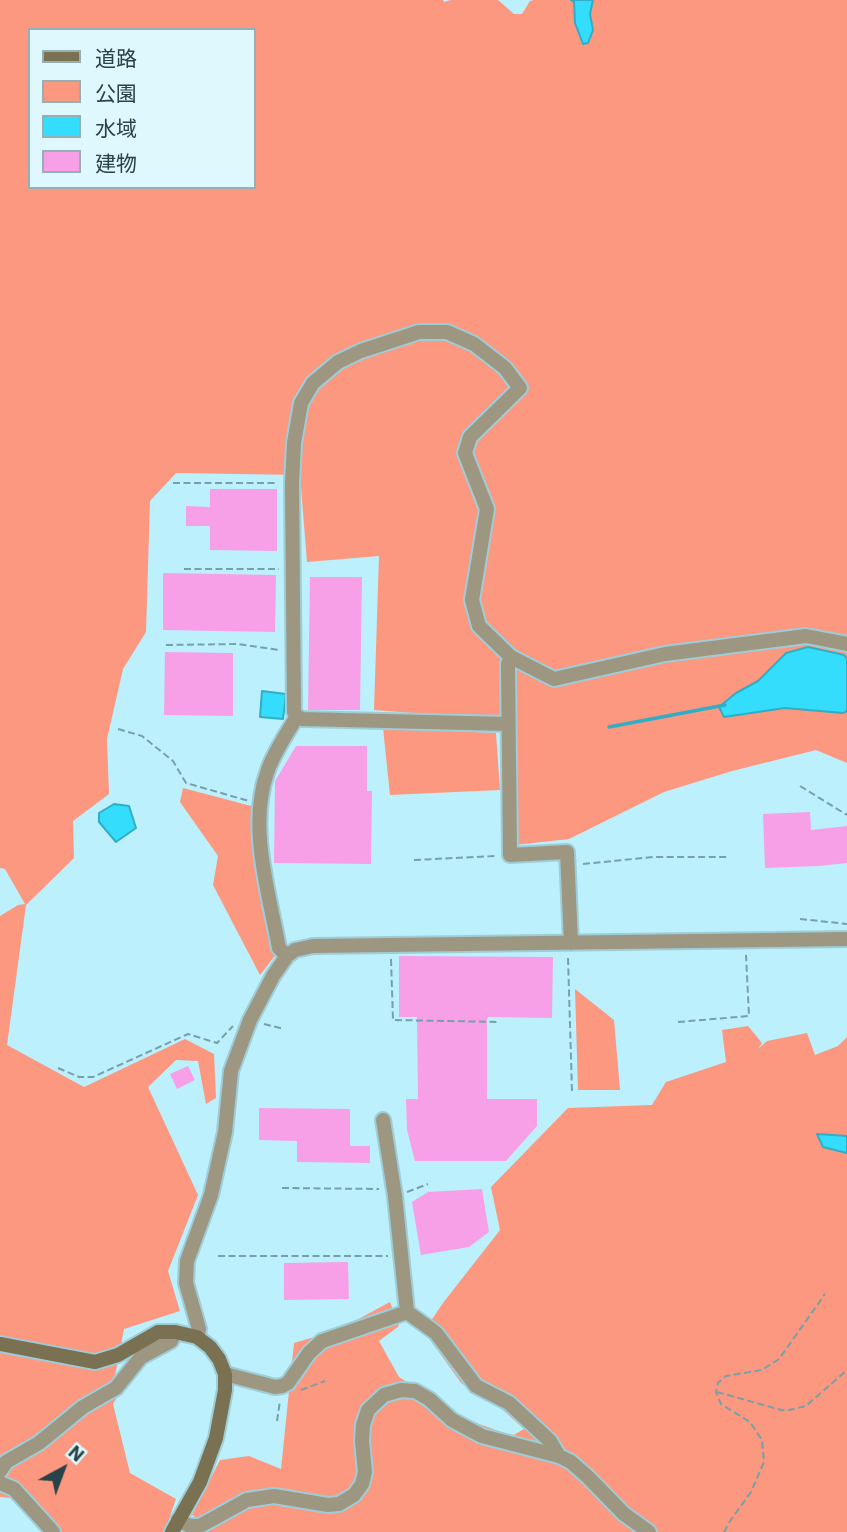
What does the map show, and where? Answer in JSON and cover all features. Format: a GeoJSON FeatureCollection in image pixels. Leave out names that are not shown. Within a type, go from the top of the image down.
{"type":"FeatureCollection","features":[{"type":"Feature","properties":{"kind":"street"},"geometry":{"type":"LineString","coordinates":[[508,724],[302,719],[294,712],[292,483],[294,443],[301,403],[313,383],[338,362],[360,351],[419,332],[447,332],[474,344],[505,369],[520,388],[470,437],[465,453],[487,509],[471,600],[479,626],[511,657],[554,679],[665,654],[806,636],[847,644]]}},
{"type":"Feature","properties":{"kind":"street"},"geometry":{"type":"LineString","coordinates":[[511,657],[508,664],[510,855],[567,852],[571,943]]}},
{"type":"Feature","properties":{"kind":"street"},"geometry":{"type":"LineString","coordinates":[[287,956],[279,948],[260,847],[260,802],[270,764],[297,716]]}},
{"type":"Feature","properties":{"kind":"street"},"geometry":{"type":"LineString","coordinates":[[197,1337],[199,1329],[186,1283],[187,1261],[211,1195],[225,1132],[231,1071],[244,1019],[287,956],[296,950],[313,946],[391,944],[847,939]]}},
{"type":"Feature","properties":{"kind":"street"},"geometry":{"type":"LineString","coordinates":[[383,1120],[395,1196],[407,1312],[436,1333],[477,1386],[509,1403],[550,1441],[559,1456]]}},
{"type":"Feature","properties":{"kind":"street"},"geometry":{"type":"LineString","coordinates":[[225,1374],[287,1390],[288,1383],[309,1353],[322,1341],[407,1312]]}},
{"type":"Feature","properties":{"kind":"street"},"geometry":{"type":"LineString","coordinates":[[0,1344],[95,1363],[118,1355],[158,1332],[176,1332],[197,1337],[210,1347],[225,1374],[225,1390],[216,1438],[200,1482],[175,1526],[200,1526],[247,1500],[274,1496],[328,1505],[339,1504],[354,1495],[362,1484],[365,1472],[363,1425],[369,1410],[384,1395],[401,1390],[415,1391],[429,1399],[453,1420],[482,1436],[559,1456],[571,1462],[625,1514],[649,1532]]}},
{"type":"Feature","properties":{"kind":"street"},"geometry":{"type":"LineString","coordinates":[[0,1471],[6,1461],[39,1443],[83,1407],[116,1388],[141,1357],[171,1341],[176,1332]]}},
{"type":"Feature","properties":{"kind":"street"},"geometry":{"type":"LineString","coordinates":[[0,1483],[14,1489],[53,1532]]}},
{"type":"Feature","properties":{"kind":"path"},"geometry":{"type":"LineString","coordinates":[[173,483],[292,483]]}},
{"type":"Feature","properties":{"kind":"path"},"geometry":{"type":"LineString","coordinates":[[184,569],[294,570]]}},
{"type":"Feature","properties":{"kind":"path"},"geometry":{"type":"LineString","coordinates":[[166,645],[238,644],[276,649],[295,660]]}},
{"type":"Feature","properties":{"kind":"path"},"geometry":{"type":"LineString","coordinates":[[118,729],[142,736],[173,761],[186,783],[246,801],[260,802]]}},
{"type":"Feature","properties":{"kind":"path"},"geometry":{"type":"LineString","coordinates":[[800,786],[847,815]]}},
{"type":"Feature","properties":{"kind":"path"},"geometry":{"type":"LineString","coordinates":[[414,860],[510,855]]}},
{"type":"Feature","properties":{"kind":"path"},"geometry":{"type":"LineString","coordinates":[[568,866],[653,857],[729,857]]}},
{"type":"Feature","properties":{"kind":"path"},"geometry":{"type":"LineString","coordinates":[[800,919],[847,925]]}},
{"type":"Feature","properties":{"kind":"path"},"geometry":{"type":"LineString","coordinates":[[678,1021],[749,1016],[746,940]]}},
{"type":"Feature","properties":{"kind":"path"},"geometry":{"type":"LineString","coordinates":[[571,943],[568,952],[572,1091]]}},
{"type":"Feature","properties":{"kind":"path"},"geometry":{"type":"LineString","coordinates":[[391,944],[393,1020],[500,1022]]}},
{"type":"Feature","properties":{"kind":"path"},"geometry":{"type":"LineString","coordinates":[[58,1068],[79,1077],[93,1077],[188,1034],[217,1043],[244,1019],[284,1029]]}},
{"type":"Feature","properties":{"kind":"path"},"geometry":{"type":"LineString","coordinates":[[282,1188],[378,1189],[395,1196],[428,1184]]}},
{"type":"Feature","properties":{"kind":"path"},"geometry":{"type":"LineString","coordinates":[[218,1256],[402,1256]]}},
{"type":"Feature","properties":{"kind":"path"},"geometry":{"type":"LineString","coordinates":[[724,1532],[751,1492],[764,1462],[762,1440],[750,1422],[721,1404],[716,1392],[718,1383],[726,1376],[762,1370],[779,1359],[825,1294]]}},
{"type":"Feature","properties":{"kind":"path"},"geometry":{"type":"LineString","coordinates":[[716,1392],[785,1411],[806,1406],[847,1370]]}},
{"type":"Feature","properties":{"kind":"path"},"geometry":{"type":"LineString","coordinates":[[277,1421],[287,1390],[325,1381]]}},
{"type":"Feature","properties":{"kind":"green space"},"geometry":{"type":"Polygon","coordinates":[[[0,0],[498,0],[514,14],[522,14],[530,1],[571,0],[575,23],[593,30],[590,14],[593,0],[847,0],[847,659],[844,655],[786,653],[758,681],[736,693],[724,717],[785,708],[843,713],[847,711],[847,763],[816,750],[732,771],[664,792],[569,839],[515,845],[502,720],[374,710],[379,556],[307,562],[300,475],[176,473],[150,501],[146,632],[123,669],[107,739],[109,794],[73,821],[74,858],[26,905],[7,1045],[84,1087],[185,1039],[214,1054],[216,1098],[206,1104],[198,1061],[176,1060],[148,1087],[198,1195],[168,1271],[180,1311],[124,1329],[115,1376],[138,1363],[113,1404],[130,1473],[176,1499],[168,1522],[209,1526],[192,1515],[220,1460],[249,1456],[281,1469],[294,1343],[338,1330],[390,1302],[399,1326],[379,1341],[399,1377],[460,1417],[512,1436],[524,1429],[494,1402],[461,1383],[424,1331],[500,1230],[491,1187],[568,1108],[652,1105],[666,1082],[726,1062],[722,1030],[748,1026],[762,1043],[758,1049],[767,1041],[807,1033],[815,1055],[838,1046],[847,1037],[847,1136],[818,1135],[823,1147],[847,1153],[847,1532],[43,1532],[38,1523],[12,1498],[0,1497],[0,916],[18,905],[25,904],[5,869],[0,868],[0,0]]]}},
{"type":"Feature","properties":{"kind":"green space"},"geometry":{"type":"Polygon","coordinates":[[[383,728],[496,733],[500,790],[390,795],[383,728]]]}},
{"type":"Feature","properties":{"kind":"green space"},"geometry":{"type":"Polygon","coordinates":[[[183,788],[255,807],[253,842],[277,953],[260,975],[213,885],[218,856],[180,802],[183,788]]]}},
{"type":"Feature","properties":{"kind":"green space"},"geometry":{"type":"Polygon","coordinates":[[[575,989],[614,1020],[620,1090],[578,1090],[575,989]]]}},
{"type":"Feature","properties":{"kind":"water"},"geometry":{"type":"Polygon","coordinates":[[[571,0],[593,0],[590,14],[593,30],[588,43],[583,44],[575,23],[574,2],[571,0]]]}},
{"type":"Feature","properties":{"kind":"water"},"geometry":{"type":"Polygon","coordinates":[[[808,647],[844,655],[847,659],[847,711],[843,713],[785,708],[724,717],[719,707],[736,693],[758,681],[786,653],[808,647]]]}},
{"type":"Feature","properties":{"kind":"water"},"geometry":{"type":"Polygon","coordinates":[[[262,691],[286,694],[283,719],[260,717],[262,691]]]}},
{"type":"Feature","properties":{"kind":"water"},"geometry":{"type":"Polygon","coordinates":[[[114,804],[129,806],[136,828],[116,842],[99,822],[99,813],[114,804]]]}},
{"type":"Feature","properties":{"kind":"water"},"geometry":{"type":"Polygon","coordinates":[[[817,1134],[847,1136],[847,1153],[823,1147],[817,1134]]]}},
{"type":"Feature","properties":{"kind":"building"},"geometry":{"type":"Polygon","coordinates":[[[210,489],[277,489],[277,551],[210,550],[210,526],[186,526],[186,506],[210,507],[210,489]]]}},
{"type":"Feature","properties":{"kind":"building"},"geometry":{"type":"Polygon","coordinates":[[[163,573],[276,575],[275,632],[163,630],[163,573]]]}},
{"type":"Feature","properties":{"kind":"building"},"geometry":{"type":"Polygon","coordinates":[[[310,577],[362,577],[360,710],[308,710],[310,577]]]}},
{"type":"Feature","properties":{"kind":"building"},"geometry":{"type":"Polygon","coordinates":[[[165,652],[233,653],[233,716],[164,715],[165,652]]]}},
{"type":"Feature","properties":{"kind":"building"},"geometry":{"type":"Polygon","coordinates":[[[296,746],[367,746],[367,791],[372,791],[371,864],[274,863],[275,781],[296,746]]]}},
{"type":"Feature","properties":{"kind":"building"},"geometry":{"type":"Polygon","coordinates":[[[810,812],[811,830],[847,826],[847,863],[765,868],[763,814],[810,812]]]}},
{"type":"Feature","properties":{"kind":"building"},"geometry":{"type":"Polygon","coordinates":[[[399,956],[553,957],[552,1018],[487,1017],[487,1099],[537,1099],[537,1126],[506,1161],[415,1161],[407,1130],[406,1099],[418,1099],[417,1017],[399,1017],[399,956]]]}},
{"type":"Feature","properties":{"kind":"building"},"geometry":{"type":"Polygon","coordinates":[[[188,1066],[195,1080],[177,1089],[170,1074],[188,1066]]]}},
{"type":"Feature","properties":{"kind":"building"},"geometry":{"type":"Polygon","coordinates":[[[259,1108],[350,1109],[350,1146],[370,1146],[370,1163],[297,1162],[297,1141],[259,1140],[259,1108]]]}},
{"type":"Feature","properties":{"kind":"building"},"geometry":{"type":"Polygon","coordinates":[[[482,1189],[489,1232],[469,1247],[421,1255],[412,1202],[428,1192],[482,1189]]]}},
{"type":"Feature","properties":{"kind":"building"},"geometry":{"type":"Polygon","coordinates":[[[348,1262],[349,1299],[284,1300],[284,1263],[348,1262]]]}},
{"type":"Feature","properties":{"kind":"waterway"},"geometry":{"type":"LineString","coordinates":[[609,727],[725,705]]}}]}
